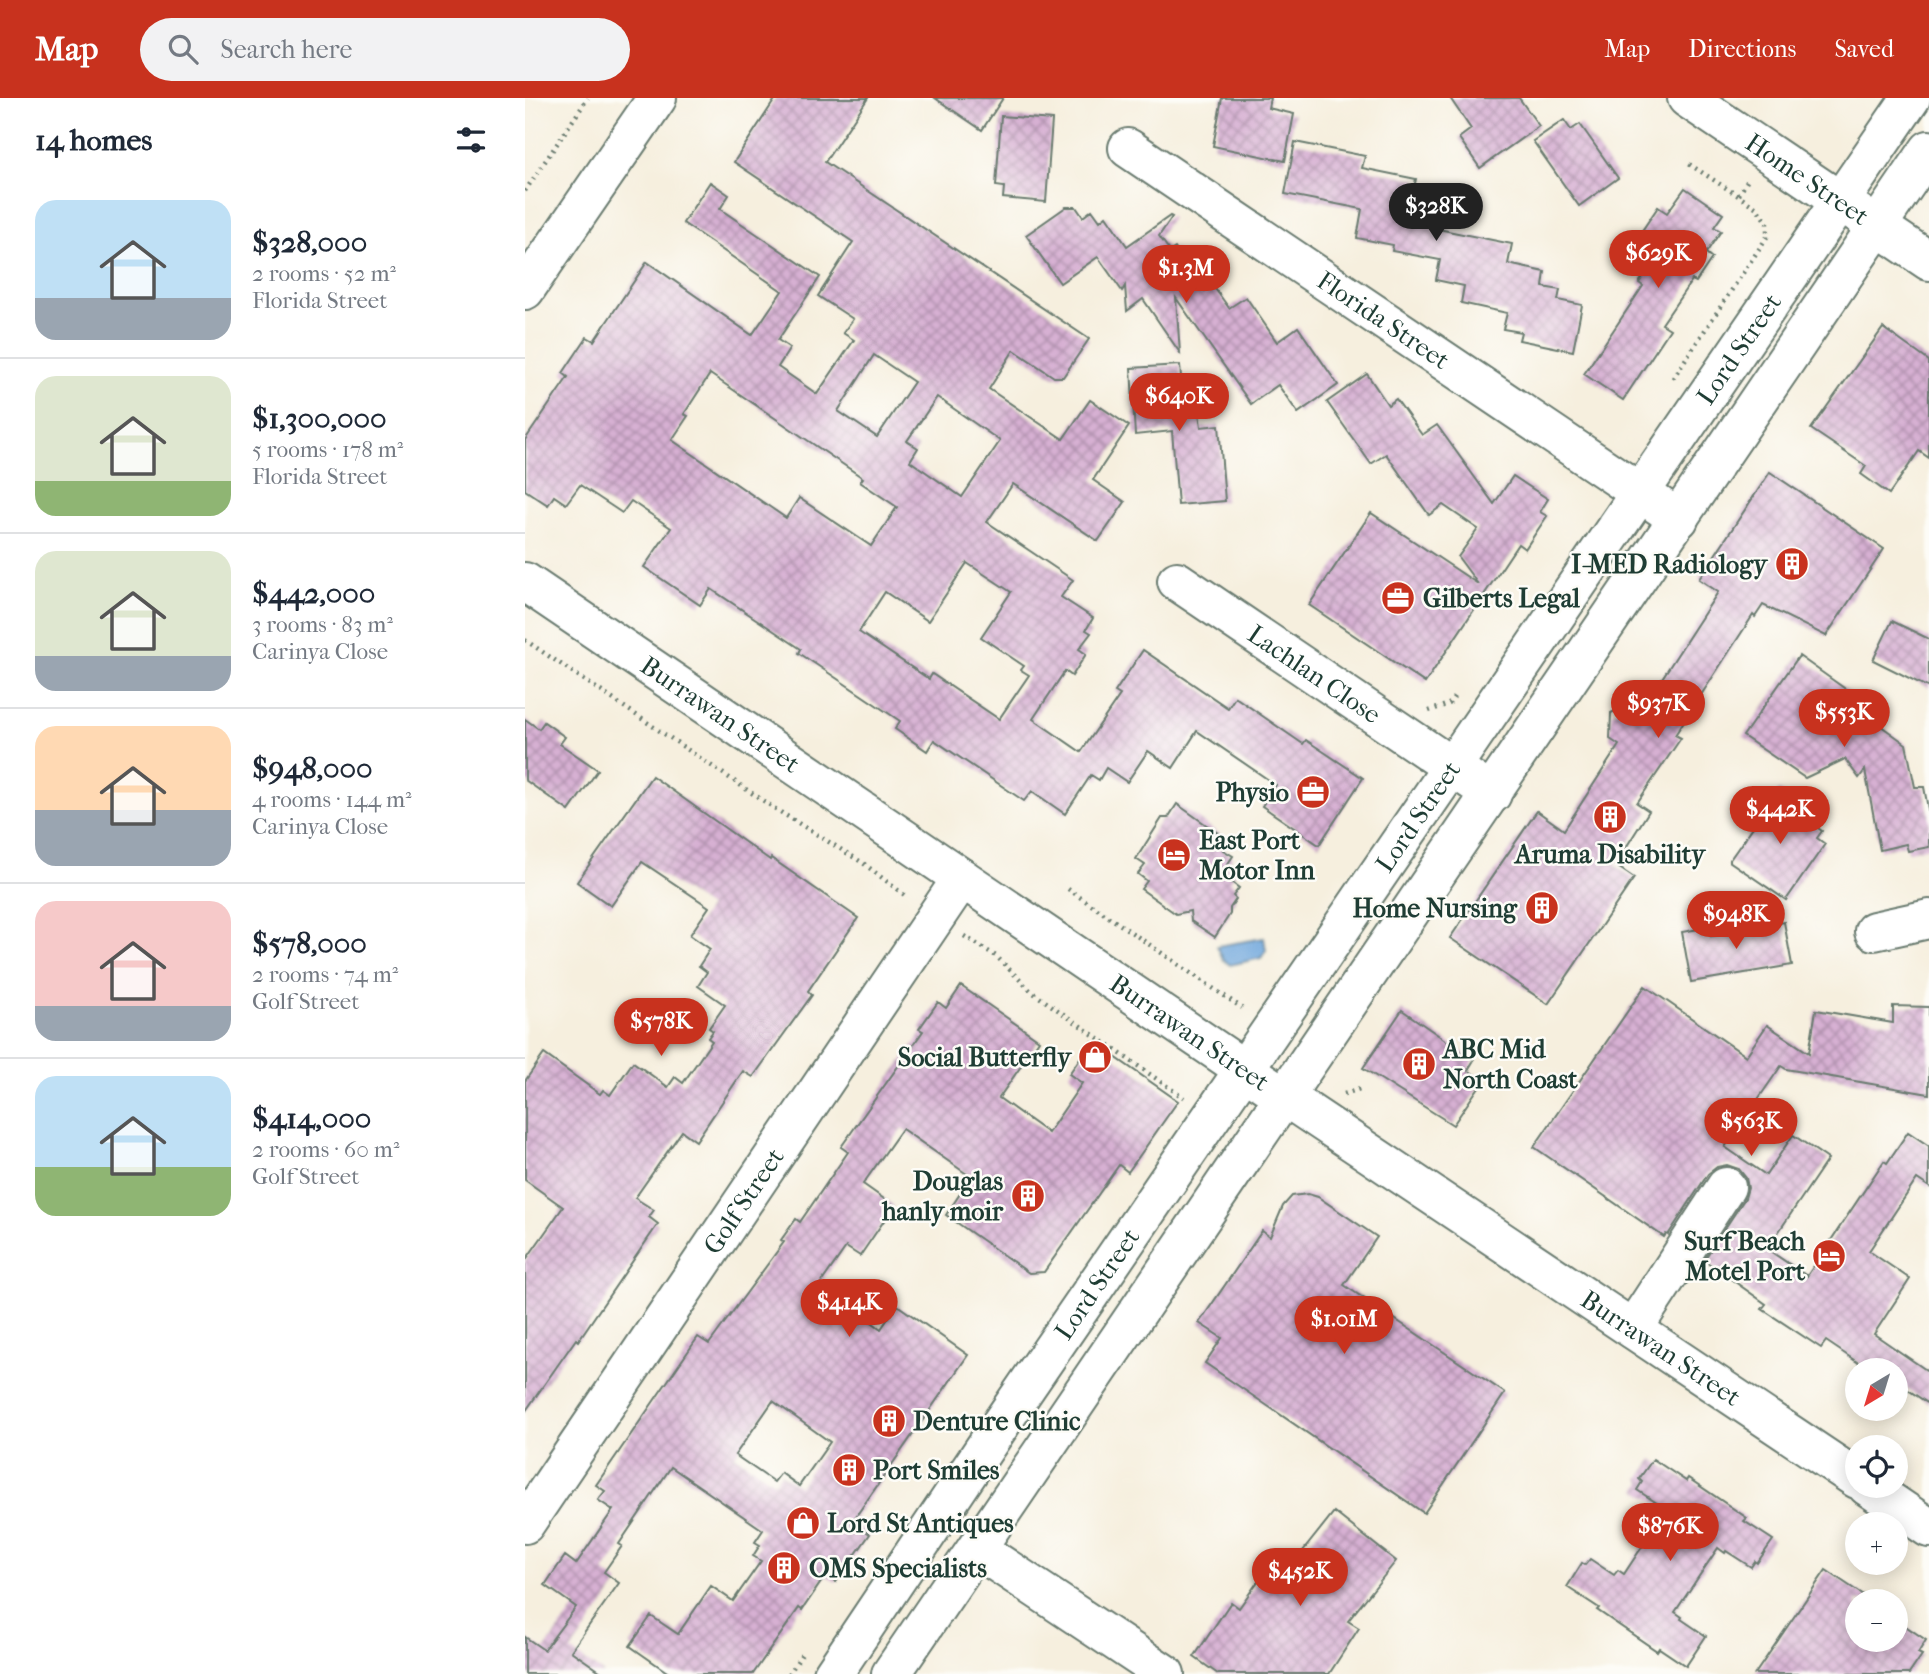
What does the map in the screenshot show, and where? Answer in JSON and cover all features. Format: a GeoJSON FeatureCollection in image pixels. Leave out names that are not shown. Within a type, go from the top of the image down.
{"type":"FeatureCollection","features":[{"type":"Feature","properties":{"kind":"street"},"geometry":{"type":"LineString","coordinates":[[525,290],[657,98]]}},
{"type":"Feature","properties":{"kind":"street","name":"Home Street"},"geometry":{"type":"LineString","coordinates":[[1688,98],[1929,261]]}},
{"type":"Feature","properties":{"kind":"street","name":"Lord Street"},"geometry":{"type":"LineString","coordinates":[[833,1674],[1839,199],[1911,98]]}},
{"type":"Feature","properties":{"kind":"street","name":"Florida Street"},"geometry":{"type":"LineString","coordinates":[[1128,148],[1679,519]]}},
{"type":"Feature","properties":{"kind":"street","name":"Lord Street"},"geometry":{"type":"LineString","coordinates":[[891,1674],[1929,150]]}},
{"type":"Feature","properties":{"kind":"street","name":"Lachlan Close"},"geometry":{"type":"LineString","coordinates":[[1177,581],[1492,794]]}},
{"type":"Feature","properties":{"kind":"street","name":"Burrawan Street"},"geometry":{"type":"LineString","coordinates":[[525,582],[1245,1070],[1845,1471]]}},
{"type":"Feature","properties":{"kind":"street","name":"Golf Street"},"geometry":{"type":"LineString","coordinates":[[525,1524],[962,878]]}},
{"type":"Feature","properties":{"kind":"street"},"geometry":{"type":"LineString","coordinates":[[1874,931],[1929,919]]}},
{"type":"Feature","properties":{"kind":"street"},"geometry":{"type":"LineString","coordinates":[[1633,1329],[1726,1187]]}},
{"type":"Feature","properties":{"kind":"street"},"geometry":{"type":"LineString","coordinates":[[1885,1498],[1929,1528]]}},
{"type":"Feature","properties":{"kind":"street"},"geometry":{"type":"LineString","coordinates":[[977,1549],[1165,1674]]}},
{"type":"Feature","properties":{"kind":"path"},"geometry":{"type":"LineString","coordinates":[[525,191],[588,98]]}},
{"type":"Feature","properties":{"kind":"path"},"geometry":{"type":"LineString","coordinates":[[1666,389],[1767,237],[1767,223],[1757,208],[1689,164]]}},
{"type":"Feature","properties":{"kind":"path"},"geometry":{"type":"LineString","coordinates":[[1738,195],[1742,188]]}},
{"type":"Feature","properties":{"kind":"path"},"geometry":{"type":"LineString","coordinates":[[525,640],[778,810],[863,863],[915,904]]}},
{"type":"Feature","properties":{"kind":"path"},"geometry":{"type":"LineString","coordinates":[[1420,710],[1428,711],[1449,704],[1457,694]]}},
{"type":"Feature","properties":{"kind":"path"},"geometry":{"type":"LineString","coordinates":[[1067,889],[1242,1008]]}},
{"type":"Feature","properties":{"kind":"path"},"geometry":{"type":"LineString","coordinates":[[953,930],[996,956],[1032,992],[1187,1100]]}},
{"type":"Feature","properties":{"kind":"path"},"geometry":{"type":"LineString","coordinates":[[1342,1095],[1363,1088]]}},
{"type":"Feature","properties":{"kind":"water"},"geometry":{"type":"Polygon","coordinates":[[[1264,938],[1266,950],[1261,958],[1230,965],[1223,959],[1217,946],[1264,938]]]}},
{"type":"Feature","properties":{"kind":"building"},"geometry":{"type":"Polygon","coordinates":[[[776,98],[868,98],[825,162],[1089,339],[1063,377],[1054,377],[1014,350],[989,389],[1063,439],[1090,400],[1129,426],[1093,480],[1125,502],[1098,541],[1013,484],[987,522],[1073,580],[1061,597],[1093,618],[1086,630],[1091,633],[1079,649],[1086,654],[1072,676],[1065,671],[1033,719],[1081,752],[1120,695],[1115,692],[1143,650],[1228,708],[1235,697],[1303,744],[1306,740],[1363,778],[1319,845],[1262,806],[1276,785],[1197,731],[1173,768],[1148,751],[1127,782],[1106,768],[1099,780],[1091,775],[1065,814],[1032,791],[1024,801],[934,740],[927,751],[895,729],[900,721],[799,653],[801,649],[711,589],[700,605],[644,567],[671,528],[631,501],[622,513],[580,485],[566,504],[554,496],[548,505],[525,490],[525,440],[568,377],[563,373],[587,337],[594,341],[647,262],[752,335],[782,291],[683,223],[710,182],[729,195],[720,209],[820,277],[778,340],[790,348],[778,367],[817,394],[854,340],[843,333],[853,319],[818,296],[853,242],[734,162],[776,98]],[[874,355],[838,411],[877,437],[914,382],[874,355]],[[710,374],[684,414],[688,416],[672,440],[786,518],[799,498],[871,546],[897,507],[860,482],[863,478],[710,374]],[[937,397],[907,441],[918,448],[910,461],[962,497],[1000,441],[937,397]],[[967,563],[928,621],[885,592],[859,632],[929,679],[932,674],[999,719],[1029,675],[1021,670],[1024,666],[981,637],[1011,592],[967,563]]]}},
{"type":"Feature","properties":{"kind":"building"},"geometry":{"type":"Polygon","coordinates":[[[935,98],[1003,98],[982,130],[935,98]]]}},
{"type":"Feature","properties":{"kind":"building"},"geometry":{"type":"Polygon","coordinates":[[[1222,98],[1270,98],[1268,108],[1294,114],[1285,161],[1213,146],[1222,98]]]}},
{"type":"Feature","properties":{"kind":"building"},"geometry":{"type":"Polygon","coordinates":[[[1450,98],[1519,98],[1539,126],[1480,168],[1459,138],[1471,129],[1450,98]]]}},
{"type":"Feature","properties":{"kind":"building"},"geometry":{"type":"Polygon","coordinates":[[[1001,116],[1052,120],[1046,202],[1003,198],[1004,187],[996,186],[1001,116]]]}},
{"type":"Feature","properties":{"kind":"building"},"geometry":{"type":"Polygon","coordinates":[[[1564,120],[1571,130],[1580,124],[1618,178],[1579,206],[1533,141],[1564,120]]]}},
{"type":"Feature","properties":{"kind":"building"},"geometry":{"type":"Polygon","coordinates":[[[1295,142],[1365,156],[1362,168],[1416,179],[1412,196],[1438,202],[1433,228],[1512,244],[1508,264],[1545,272],[1543,287],[1560,290],[1558,300],[1582,305],[1573,351],[1519,340],[1521,332],[1503,329],[1507,313],[1461,303],[1464,286],[1436,280],[1440,260],[1392,251],[1393,245],[1357,238],[1362,209],[1285,194],[1295,142]]]}},
{"type":"Feature","properties":{"kind":"building"},"geometry":{"type":"Polygon","coordinates":[[[1685,188],[1723,214],[1714,227],[1721,231],[1706,253],[1712,258],[1696,282],[1692,280],[1662,324],[1670,329],[1623,400],[1584,374],[1643,286],[1639,283],[1657,256],[1635,241],[1658,207],[1667,213],[1685,188]]]}},
{"type":"Feature","properties":{"kind":"building"},"geometry":{"type":"Polygon","coordinates":[[[1066,207],[1076,207],[1083,217],[1092,210],[1100,221],[1106,216],[1127,246],[1172,217],[1159,236],[1170,251],[1175,248],[1205,291],[1213,286],[1229,308],[1246,297],[1277,342],[1298,327],[1338,385],[1298,413],[1278,385],[1251,404],[1176,298],[1180,353],[1143,299],[1127,311],[1125,286],[1122,291],[1098,257],[1060,283],[1026,235],[1066,207]]]}},
{"type":"Feature","properties":{"kind":"building"},"geometry":{"type":"Polygon","coordinates":[[[1883,328],[1929,361],[1929,458],[1919,451],[1889,494],[1861,474],[1866,466],[1811,429],[1883,328]]]}},
{"type":"Feature","properties":{"kind":"building"},"geometry":{"type":"Polygon","coordinates":[[[1180,365],[1184,414],[1199,413],[1201,427],[1219,425],[1225,501],[1178,505],[1172,431],[1135,435],[1131,368],[1180,365]]]}},
{"type":"Feature","properties":{"kind":"building"},"geometry":{"type":"Polygon","coordinates":[[[1367,374],[1388,405],[1396,399],[1422,435],[1437,425],[1494,504],[1513,476],[1548,499],[1540,512],[1547,516],[1525,549],[1518,544],[1425,683],[1309,605],[1371,513],[1478,584],[1458,557],[1478,529],[1443,505],[1429,515],[1386,454],[1371,464],[1327,402],[1367,374]]]}},
{"type":"Feature","properties":{"kind":"building"},"geometry":{"type":"Polygon","coordinates":[[[1770,472],[1884,549],[1826,636],[1763,605],[1755,617],[1753,615],[1675,735],[1681,738],[1637,803],[1649,811],[1615,865],[1634,878],[1548,1004],[1450,938],[1537,811],[1564,830],[1619,745],[1610,739],[1611,713],[1633,703],[1642,709],[1718,592],[1699,579],[1770,472]]]}},
{"type":"Feature","properties":{"kind":"building"},"geometry":{"type":"Polygon","coordinates":[[[1892,621],[1929,639],[1929,688],[1873,660],[1892,621]]]}},
{"type":"Feature","properties":{"kind":"building"},"geometry":{"type":"Polygon","coordinates":[[[1799,656],[1882,715],[1877,723],[1906,744],[1915,787],[1924,787],[1929,814],[1929,847],[1908,851],[1906,844],[1880,850],[1865,770],[1859,778],[1845,759],[1805,778],[1743,736],[1799,656]]]}},
{"type":"Feature","properties":{"kind":"building"},"geometry":{"type":"Polygon","coordinates":[[[525,719],[539,729],[544,722],[565,737],[560,744],[598,770],[569,811],[525,780],[525,719]]]}},
{"type":"Feature","properties":{"kind":"building"},"geometry":{"type":"Polygon","coordinates":[[[652,776],[770,860],[771,858],[858,918],[808,991],[812,995],[753,1077],[743,1071],[696,1141],[682,1131],[635,1198],[654,1210],[649,1217],[658,1224],[578,1341],[576,1339],[525,1412],[525,1261],[563,1207],[525,1180],[525,1081],[544,1054],[600,1094],[603,1090],[610,1095],[633,1062],[668,1087],[675,1077],[683,1083],[712,1041],[708,1038],[713,1031],[709,1028],[725,1005],[698,986],[707,972],[699,966],[710,949],[690,935],[709,907],[642,862],[611,906],[577,882],[652,776]]]}},
{"type":"Feature","properties":{"kind":"building"},"geometry":{"type":"Polygon","coordinates":[[[1779,790],[1808,810],[1803,817],[1822,831],[1817,838],[1825,844],[1786,900],[1729,861],[1779,790]]]}},
{"type":"Feature","properties":{"kind":"building"},"geometry":{"type":"Polygon","coordinates":[[[1177,804],[1229,841],[1223,850],[1233,856],[1227,865],[1236,872],[1230,881],[1239,888],[1233,896],[1236,899],[1230,908],[1230,914],[1215,937],[1191,921],[1190,911],[1176,914],[1141,889],[1147,881],[1138,874],[1145,865],[1136,859],[1162,818],[1168,818],[1177,804]]]}},
{"type":"Feature","properties":{"kind":"building"},"geometry":{"type":"Polygon","coordinates":[[[1784,922],[1792,965],[1691,982],[1682,932],[1710,927],[1711,936],[1784,922]]]}},
{"type":"Feature","properties":{"kind":"building"},"geometry":{"type":"Polygon","coordinates":[[[961,986],[1039,1040],[999,1098],[1048,1133],[1082,1083],[1069,1074],[1092,1041],[1178,1101],[1128,1172],[1119,1165],[1044,1272],[1029,1273],[946,1215],[971,1177],[902,1129],[863,1184],[894,1206],[860,1256],[846,1247],[814,1293],[860,1324],[865,1317],[881,1329],[897,1305],[968,1355],[852,1522],[870,1534],[836,1582],[826,1575],[802,1610],[799,1608],[753,1674],[670,1674],[630,1646],[651,1616],[678,1634],[711,1586],[733,1601],[761,1561],[753,1556],[760,1545],[755,1542],[763,1530],[671,1467],[619,1544],[622,1546],[604,1572],[619,1583],[571,1651],[604,1674],[525,1674],[525,1637],[544,1650],[576,1607],[545,1585],[565,1556],[576,1564],[613,1510],[598,1500],[605,1491],[596,1485],[698,1337],[709,1344],[784,1242],[781,1240],[796,1219],[800,1222],[848,1152],[841,1147],[923,1031],[919,1029],[938,1002],[946,1008],[961,986]],[[773,1401],[735,1455],[774,1482],[781,1473],[799,1486],[830,1442],[773,1401]]]}},
{"type":"Feature","properties":{"kind":"building"},"geometry":{"type":"Polygon","coordinates":[[[1645,986],[1746,1056],[1767,1025],[1809,1053],[1816,1010],[1893,1023],[1893,1006],[1929,1007],[1929,1094],[1781,1066],[1725,1147],[1766,1175],[1793,1135],[1828,1159],[1767,1249],[1807,1276],[1884,1161],[1887,1163],[1908,1132],[1929,1146],[1929,1187],[1917,1179],[1869,1251],[1910,1279],[1874,1334],[1929,1372],[1929,1404],[1908,1390],[1908,1358],[1851,1358],[1826,1341],[1821,1348],[1762,1309],[1766,1304],[1704,1260],[1745,1198],[1748,1188],[1746,1178],[1739,1169],[1727,1165],[1717,1167],[1708,1174],[1668,1235],[1664,1237],[1534,1147],[1645,986]]]}},
{"type":"Feature","properties":{"kind":"building","name":"ABC Mid North Coast"},"geometry":{"type":"Polygon","coordinates":[[[1402,1010],[1474,1060],[1468,1070],[1483,1081],[1453,1125],[1363,1068],[1402,1010]]]}},
{"type":"Feature","properties":{"kind":"building"},"geometry":{"type":"Polygon","coordinates":[[[1308,1194],[1318,1197],[1377,1237],[1344,1285],[1505,1393],[1424,1513],[1205,1363],[1222,1338],[1199,1323],[1262,1231],[1270,1237],[1283,1206],[1292,1196],[1308,1194]]]}},
{"type":"Feature","properties":{"kind":"building"},"geometry":{"type":"Polygon","coordinates":[[[1653,1459],[1686,1481],[1688,1478],[1747,1518],[1744,1521],[1773,1540],[1757,1563],[1755,1561],[1751,1567],[1718,1548],[1675,1612],[1706,1636],[1686,1666],[1659,1648],[1657,1651],[1567,1587],[1582,1563],[1585,1565],[1590,1559],[1614,1575],[1618,1570],[1624,1574],[1665,1512],[1658,1508],[1660,1505],[1637,1490],[1642,1482],[1639,1479],[1653,1459]]]}},
{"type":"Feature","properties":{"kind":"building"},"geometry":{"type":"Polygon","coordinates":[[[1334,1512],[1396,1561],[1348,1621],[1359,1628],[1329,1674],[1218,1674],[1194,1657],[1231,1602],[1239,1608],[1261,1577],[1258,1570],[1280,1552],[1291,1566],[1334,1512]]]}},
{"type":"Feature","properties":{"kind":"building"},"geometry":{"type":"Polygon","coordinates":[[[1826,1570],[1854,1589],[1845,1589],[1845,1652],[1908,1652],[1908,1628],[1926,1640],[1918,1653],[1922,1655],[1909,1674],[1755,1674],[1826,1570]]]}},
{"type":"Feature","properties":{"kind":"place","name":"I-MED Radiology"},"geometry":{"type":"Point","coordinates":[1792,564]}},
{"type":"Feature","properties":{"kind":"place","name":"Gilberts Legal"},"geometry":{"type":"Point","coordinates":[1398,598]}},
{"type":"Feature","properties":{"kind":"place","name":"Physio"},"geometry":{"type":"Point","coordinates":[1313,792]}},
{"type":"Feature","properties":{"kind":"place","name":"Aruma Disability"},"geometry":{"type":"Point","coordinates":[1610,817]}},
{"type":"Feature","properties":{"kind":"place","name":"East Port Motor Inn"},"geometry":{"type":"Point","coordinates":[1174,855]}},
{"type":"Feature","properties":{"kind":"place","name":"Home Nursing"},"geometry":{"type":"Point","coordinates":[1542,908]}},
{"type":"Feature","properties":{"kind":"place","name":"Social Butterfly"},"geometry":{"type":"Point","coordinates":[1095,1057]}},
{"type":"Feature","properties":{"kind":"place","name":"ABC Mid North Coast"},"geometry":{"type":"Point","coordinates":[1419,1064]}},
{"type":"Feature","properties":{"kind":"place","name":"Douglas hanly moir"},"geometry":{"type":"Point","coordinates":[1028,1196]}},
{"type":"Feature","properties":{"kind":"place","name":"Surf Beach Motel Port"},"geometry":{"type":"Point","coordinates":[1829,1256]}},
{"type":"Feature","properties":{"kind":"place","name":"Denture Clinic"},"geometry":{"type":"Point","coordinates":[889,1421]}},
{"type":"Feature","properties":{"kind":"place","name":"Port Smiles"},"geometry":{"type":"Point","coordinates":[849,1470]}},
{"type":"Feature","properties":{"kind":"place","name":"Lord St Antiques"},"geometry":{"type":"Point","coordinates":[803,1523]}},
{"type":"Feature","properties":{"kind":"place","name":"OMS Specialists"},"geometry":{"type":"Point","coordinates":[784,1568]}}]}
